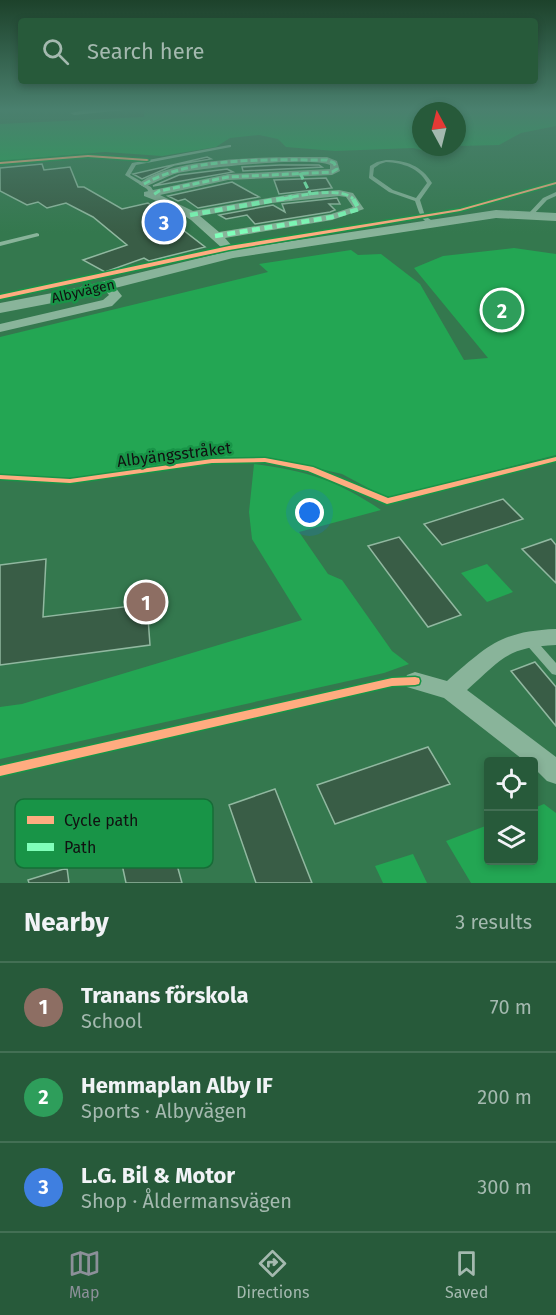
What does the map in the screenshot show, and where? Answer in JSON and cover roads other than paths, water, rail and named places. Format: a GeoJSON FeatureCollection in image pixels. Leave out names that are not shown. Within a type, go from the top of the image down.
{"type":"FeatureCollection","features":[{"type":"Feature","properties":{"kind":"street"},"geometry":{"type":"LineString","coordinates":[[153,195],[159,191],[228,177],[332,172],[337,169],[334,163],[327,160],[220,164],[153,177],[141,188],[153,195],[190,215],[233,254]]}},
{"type":"Feature","properties":{"kind":"street"},"geometry":{"type":"LineString","coordinates":[[300,173],[311,195]]}},
{"type":"Feature","properties":{"kind":"street"},"geometry":{"type":"LineString","coordinates":[[190,215],[311,195],[348,193],[359,209],[332,217],[215,236]]}},
{"type":"Feature","properties":{"kind":"street","name":"Albyvägen"},"geometry":{"type":"LineString","coordinates":[[0,308],[233,254],[496,214],[556,217]]}},
{"type":"Feature","properties":{"kind":"street"},"geometry":{"type":"LineString","coordinates":[[0,328],[108,303],[116,296],[107,285]]}},
{"type":"Feature","properties":{"kind":"street"},"geometry":{"type":"LineString","coordinates":[[451,691],[500,648],[527,638],[556,638]]}},
{"type":"Feature","properties":{"kind":"street"},"geometry":{"type":"LineString","coordinates":[[415,681],[451,691],[530,750],[556,773]]}},
{"type":"Feature","properties":{"kind":"lane"},"geometry":{"type":"LineString","coordinates":[[141,188],[127,175],[134,164],[207,150]]}},
{"type":"Feature","properties":{"kind":"lane"},"geometry":{"type":"LineString","coordinates":[[417,200],[430,183],[423,173],[400,162],[380,163],[372,167],[371,177],[377,184],[417,200],[423,217],[432,223]]}},
{"type":"Feature","properties":{"kind":"lane"},"geometry":{"type":"LineString","coordinates":[[531,214],[545,199],[556,194]]}},
{"type":"Feature","properties":{"kind":"lane"},"geometry":{"type":"LineString","coordinates":[[0,244],[37,235]]}},
{"type":"Feature","properties":{"kind":"lane"},"geometry":{"type":"LineString","coordinates":[[527,638],[556,671]]}},
{"type":"Feature","properties":{"kind":"place","name":"L.G. Bil & Motor"},"geometry":{"type":"Point","coordinates":[164,222]}},
{"type":"Feature","properties":{"kind":"place","name":"Hemmaplan Alby IF"},"geometry":{"type":"Point","coordinates":[502,310]}},
{"type":"Feature","properties":{"kind":"place","name":"Tranans förskola"},"geometry":{"type":"Point","coordinates":[146,602]}}]}
